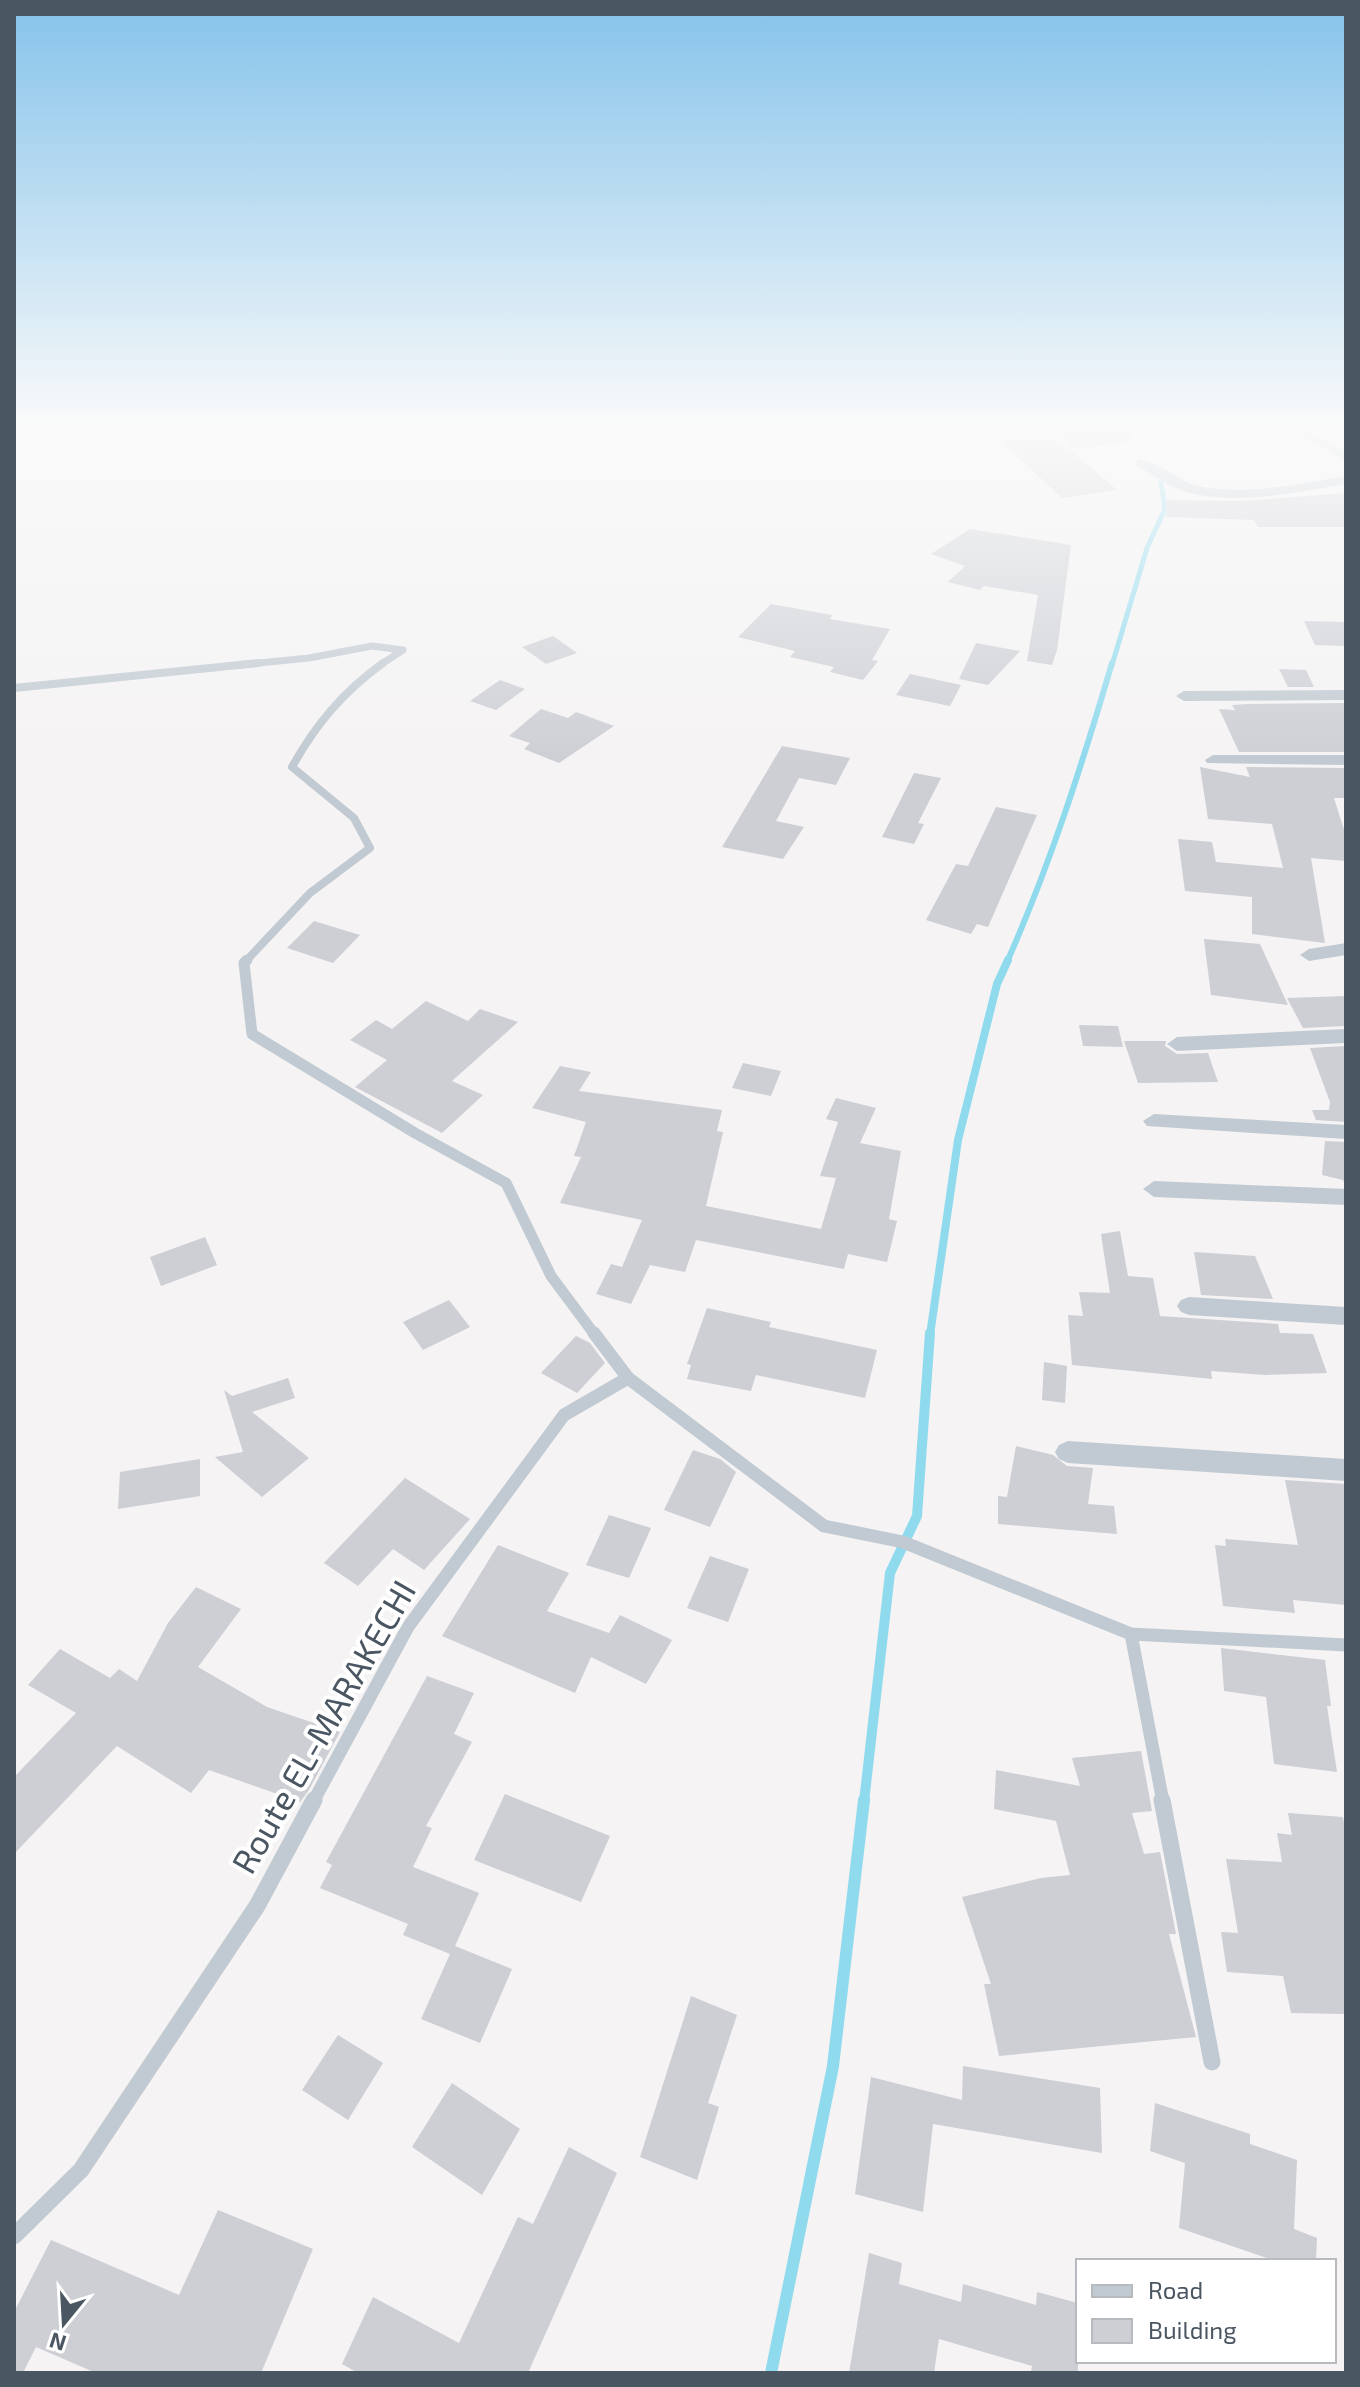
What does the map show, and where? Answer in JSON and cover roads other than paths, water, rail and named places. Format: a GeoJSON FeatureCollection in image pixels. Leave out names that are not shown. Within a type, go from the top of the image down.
{"type":"FeatureCollection","features":[{"type":"Feature","properties":{"kind":"street"},"geometry":{"type":"LineString","coordinates":[[1184,696],[1346,695]]}},
{"type":"Feature","properties":{"kind":"street"},"geometry":{"type":"LineString","coordinates":[[1213,760],[1346,760]]}},
{"type":"Feature","properties":{"kind":"street"},"geometry":{"type":"LineString","coordinates":[[1309,955],[1346,949]]}},
{"type":"Feature","properties":{"kind":"street"},"geometry":{"type":"LineString","coordinates":[[1177,1044],[1346,1036]]}},
{"type":"Feature","properties":{"kind":"street"},"geometry":{"type":"LineString","coordinates":[[1154,1121],[1346,1132]]}},
{"type":"Feature","properties":{"kind":"street"},"geometry":{"type":"LineString","coordinates":[[1154,1189],[1346,1197]]}},
{"type":"Feature","properties":{"kind":"street"},"geometry":{"type":"LineString","coordinates":[[1189,1306],[1346,1316]]}},
{"type":"Feature","properties":{"kind":"street"},"geometry":{"type":"LineString","coordinates":[[1068,1452],[1346,1470]]}},
{"type":"Feature","properties":{"kind":"lane"},"geometry":{"type":"LineString","coordinates":[[14,688],[309,658],[372,646],[403,650],[356,679],[313,727],[292,767],[354,818],[370,848],[310,893],[244,963],[252,1034],[415,1133],[506,1183],[551,1276],[628,1378],[824,1526],[903,1542],[1131,1634],[1346,1645]]}},
{"type":"Feature","properties":{"kind":"lane","name":"Route EL-MARAKECHI"},"geometry":{"type":"LineString","coordinates":[[14,2236],[81,2170],[257,1906],[408,1627],[564,1415],[628,1378]]}},
{"type":"Feature","properties":{"kind":"lane"},"geometry":{"type":"LineString","coordinates":[[1131,1634],[1212,2062]]}},
{"type":"Feature","properties":{"kind":"waterway"},"geometry":{"type":"LineString","coordinates":[[1112,665],[1151,538]]}},
{"type":"Feature","properties":{"kind":"waterway"},"geometry":{"type":"LineString","coordinates":[[1007,962],[1064,814],[1112,663]]}},
{"type":"Feature","properties":{"kind":"waterway"},"geometry":{"type":"LineString","coordinates":[[930,1335],[958,1140],[997,984],[1008,960]]}},
{"type":"Feature","properties":{"kind":"waterway"},"geometry":{"type":"LineString","coordinates":[[864,1802],[890,1573],[917,1516],[930,1333]]}},
{"type":"Feature","properties":{"kind":"waterway"},"geometry":{"type":"LineString","coordinates":[[771,2373],[833,2066],[864,1800]]}}]}
